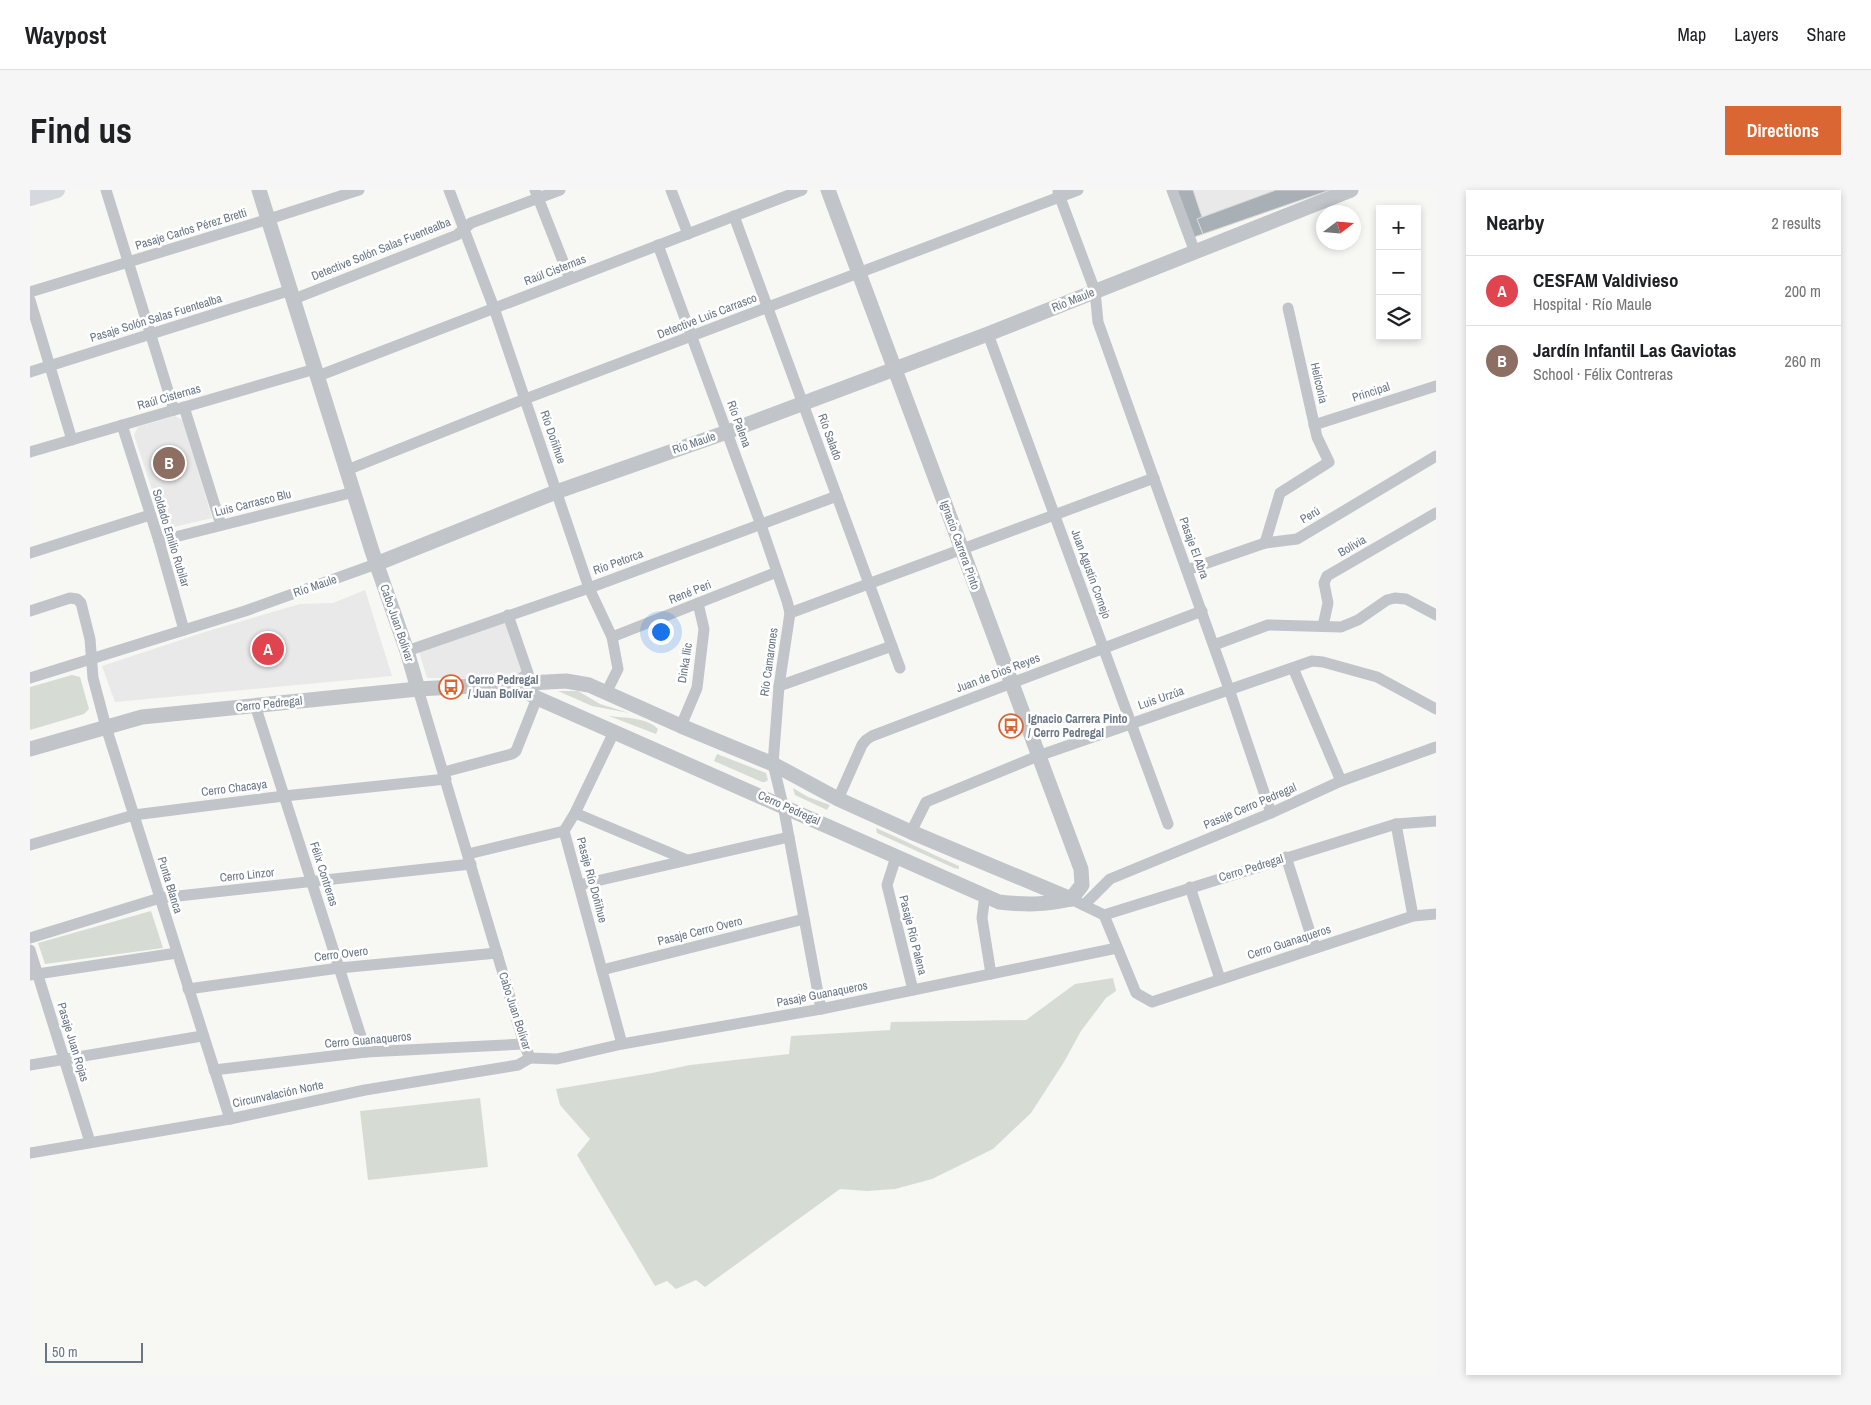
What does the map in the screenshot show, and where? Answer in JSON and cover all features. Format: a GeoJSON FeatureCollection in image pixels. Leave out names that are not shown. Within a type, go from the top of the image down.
{"type":"FeatureCollection","features":[{"type":"Feature","properties":{"kind":"main road"},"geometry":{"type":"LineString","coordinates":[[30,198],[57,190]]}},
{"type":"Feature","properties":{"kind":"street"},"geometry":{"type":"LineString","coordinates":[[106,190],[151,334],[221,525]]}},
{"type":"Feature","properties":{"kind":"street","name":"Cabo Juan Bolívar"},"geometry":{"type":"LineString","coordinates":[[259,190],[376,564],[407,651],[524,1044],[530,1058]]}},
{"type":"Feature","properties":{"kind":"street","name":"Pasaje Carlos Pérez Bretti"},"geometry":{"type":"LineString","coordinates":[[30,292],[359,190]]}},
{"type":"Feature","properties":{"kind":"street","name":"Río Doñihue"},"geometry":{"type":"LineString","coordinates":[[449,190],[494,308],[589,588],[612,637],[618,669],[606,693]]}},
{"type":"Feature","properties":{"kind":"street","name":"Detective Solón Salas Fuentealba"},"geometry":{"type":"LineString","coordinates":[[292,294],[457,235],[471,224],[537,194],[560,190]]}},
{"type":"Feature","properties":{"kind":"street"},"geometry":{"type":"LineString","coordinates":[[671,190],[688,234]]}},
{"type":"Feature","properties":{"kind":"street","name":"Raúl Cisternas"},"geometry":{"type":"LineString","coordinates":[[30,452],[316,372],[494,308],[802,190]]}},
{"type":"Feature","properties":{"kind":"street","name":"Ignacio Carrera Pinto"},"geometry":{"type":"LineString","coordinates":[[828,190],[1080,869],[1082,885],[1078,902]]}},
{"type":"Feature","properties":{"kind":"street","name":"Detective Luis Carrasco"},"geometry":{"type":"LineString","coordinates":[[347,470],[1059,194],[1078,190]]}},
{"type":"Feature","properties":{"kind":"street"},"geometry":{"type":"LineString","coordinates":[[1172,190],[1195,252]]}},
{"type":"Feature","properties":{"kind":"street","name":"Río Maule"},"geometry":{"type":"LineString","coordinates":[[30,678],[245,611],[376,564],[556,492],[727,432],[988,334],[1351,190]]}},
{"type":"Feature","properties":{"kind":"street"},"geometry":{"type":"LineString","coordinates":[[537,194],[570,279]]}},
{"type":"Feature","properties":{"kind":"street","name":"Pasaje El Abra"},"geometry":{"type":"LineString","coordinates":[[1059,194],[1095,291],[1098,322],[1214,645],[1271,813]]}},
{"type":"Feature","properties":{"kind":"street","name":"Río Salado"},"geometry":{"type":"LineString","coordinates":[[734,216],[900,668]]}},
{"type":"Feature","properties":{"kind":"street","name":"Río Palena"},"geometry":{"type":"LineString","coordinates":[[658,245],[761,525],[790,613]]}},
{"type":"Feature","properties":{"kind":"street","name":"Pasaje Solón Salas Fuentealba"},"geometry":{"type":"LineString","coordinates":[[30,372],[151,334],[292,294]]}},
{"type":"Feature","properties":{"kind":"street"},"geometry":{"type":"LineString","coordinates":[[30,300],[72,440]]}},
{"type":"Feature","properties":{"kind":"street","name":"Heliconia"},"geometry":{"type":"LineString","coordinates":[[1265,543],[1280,493],[1329,462],[1317,437],[1288,308]]}},
{"type":"Feature","properties":{"kind":"street","name":"Juan Agustín Cornejo"},"geometry":{"type":"LineString","coordinates":[[988,334],[1168,824]]}},
{"type":"Feature","properties":{"kind":"street","name":"Principal"},"geometry":{"type":"LineString","coordinates":[[1314,425],[1436,386]]}},
{"type":"Feature","properties":{"kind":"street","name":"Soldado Emilio Rubilar"},"geometry":{"type":"LineString","coordinates":[[122,425],[159,541],[184,630]]}},
{"type":"Feature","properties":{"kind":"street","name":"Perú"},"geometry":{"type":"LineString","coordinates":[[1187,570],[1265,543],[1298,539],[1436,456]]}},
{"type":"Feature","properties":{"kind":"street","name":"Río Camarones"},"geometry":{"type":"LineString","coordinates":[[821,1009],[783,805],[773,764],[779,686],[790,613],[1154,478]]}},
{"type":"Feature","properties":{"kind":"street","name":"Luis Carrasco Blu"},"geometry":{"type":"LineString","coordinates":[[159,541],[354,492]]}},
{"type":"Feature","properties":{"kind":"street","name":"Río Petorca"},"geometry":{"type":"LineString","coordinates":[[407,651],[589,588],[837,496]]}},
{"type":"Feature","properties":{"kind":"street","name":"Bolivia"},"geometry":{"type":"LineString","coordinates":[[1323,626],[1328,603],[1324,583],[1327,576],[1436,513]]}},
{"type":"Feature","properties":{"kind":"street"},"geometry":{"type":"LineString","coordinates":[[30,554],[150,516]]}},
{"type":"Feature","properties":{"kind":"street","name":"René Peri"},"geometry":{"type":"LineString","coordinates":[[612,637],[777,572]]}},
{"type":"Feature","properties":{"kind":"street","name":"Punta Blanca"},"geometry":{"type":"LineString","coordinates":[[30,611],[70,598],[77,599],[82,603],[90,639],[90,659],[93,678],[106,726],[202,1036],[230,1119]]}},
{"type":"Feature","properties":{"kind":"street"},"geometry":{"type":"LineString","coordinates":[[1214,645],[1268,625],[1341,627],[1358,620],[1387,600],[1395,598],[1406,599],[1436,615]]}},
{"type":"Feature","properties":{"kind":"street","name":"Dinka llic"},"geometry":{"type":"LineString","coordinates":[[681,726],[697,688],[704,629],[698,603]]}},
{"type":"Feature","properties":{"kind":"street","name":"Juan de Dios Reyes"},"geometry":{"type":"LineString","coordinates":[[838,799],[866,740],[1202,611]]}},
{"type":"Feature","properties":{"kind":"street"},"geometry":{"type":"LineString","coordinates":[[508,615],[528,673],[513,684]]}},
{"type":"Feature","properties":{"kind":"street"},"geometry":{"type":"LineString","coordinates":[[779,686],[892,646]]}},
{"type":"Feature","properties":{"kind":"street","name":"Luis Urzúa"},"geometry":{"type":"LineString","coordinates":[[911,832],[926,802],[1038,756],[1312,661],[1323,662],[1377,677],[1436,708]]}},
{"type":"Feature","properties":{"kind":"street"},"geometry":{"type":"LineString","coordinates":[[1293,668],[1342,781]]}},
{"type":"Feature","properties":{"kind":"street","name":"Cerro Pedregal"},"geometry":{"type":"LineString","coordinates":[[30,749],[106,726],[142,718],[418,689],[566,681],[590,685],[681,726],[773,764],[838,799],[911,832],[1078,902],[1104,915],[1396,824],[1436,821]]}},
{"type":"Feature","properties":{"kind":"street","name":"Cerro Pedregal"},"geometry":{"type":"LineString","coordinates":[[513,684],[537,698],[999,902],[1026,905],[1078,902]]}},
{"type":"Feature","properties":{"kind":"street","name":"Cerro Chacaya"},"geometry":{"type":"LineString","coordinates":[[30,845],[134,815],[445,776],[512,754],[516,751],[537,698]]}},
{"type":"Feature","properties":{"kind":"street","name":"Félix Contreras"},"geometry":{"type":"LineString","coordinates":[[256,705],[366,1052]]}},
{"type":"Feature","properties":{"kind":"street","name":"Pasaje Río Doñihue"},"geometry":{"type":"LineString","coordinates":[[614,732],[575,813],[564,831],[622,1044]]}},
{"type":"Feature","properties":{"kind":"street","name":"Pasaje Cerro Pedregal"},"geometry":{"type":"LineString","coordinates":[[1078,902],[1110,879],[1271,813],[1342,781],[1436,747]]}},
{"type":"Feature","properties":{"kind":"street"},"geometry":{"type":"LineString","coordinates":[[575,813],[687,860]]}},
{"type":"Feature","properties":{"kind":"street"},"geometry":{"type":"LineString","coordinates":[[1396,824],[1413,916]]}},
{"type":"Feature","properties":{"kind":"street","name":"Cerro Linzor"},"geometry":{"type":"LineString","coordinates":[[30,938],[160,898],[312,882],[470,859],[564,831]]}},
{"type":"Feature","properties":{"kind":"street"},"geometry":{"type":"LineString","coordinates":[[579,885],[789,837]]}},
{"type":"Feature","properties":{"kind":"street","name":"Pasaje Río Palena"},"geometry":{"type":"LineString","coordinates":[[896,857],[887,885],[913,990]]}},
{"type":"Feature","properties":{"kind":"street"},"geometry":{"type":"LineString","coordinates":[[1286,857],[1315,948]]}},
{"type":"Feature","properties":{"kind":"street"},"geometry":{"type":"LineString","coordinates":[[1190,887],[1220,979]]}},
{"type":"Feature","properties":{"kind":"street"},"geometry":{"type":"LineString","coordinates":[[984,895],[982,918],[991,974]]}},
{"type":"Feature","properties":{"kind":"street","name":"Cerro Guanaqueros"},"geometry":{"type":"LineString","coordinates":[[1118,948],[1136,993],[1152,1002],[1413,916],[1436,914]]}},
{"type":"Feature","properties":{"kind":"street"},"geometry":{"type":"LineString","coordinates":[[1104,915],[1118,948]]}},
{"type":"Feature","properties":{"kind":"street","name":"Pasaje Cerro Overo"},"geometry":{"type":"LineString","coordinates":[[602,970],[804,919]]}},
{"type":"Feature","properties":{"kind":"street","name":"Pasaje Guanaqueros"},"geometry":{"type":"LineString","coordinates":[[530,1058],[557,1058],[622,1044],[821,1009],[1118,948]]}},
{"type":"Feature","properties":{"kind":"street","name":"Pasaje Juan Rojas"},"geometry":{"type":"LineString","coordinates":[[30,950],[34,974],[90,1142]]}},
{"type":"Feature","properties":{"kind":"street"},"geometry":{"type":"LineString","coordinates":[[34,974],[177,953]]}},
{"type":"Feature","properties":{"kind":"street","name":"Cerro Overo"},"geometry":{"type":"LineString","coordinates":[[188,989],[339,968],[497,953]]}},
{"type":"Feature","properties":{"kind":"street"},"geometry":{"type":"LineString","coordinates":[[30,1065],[202,1036]]}},
{"type":"Feature","properties":{"kind":"street","name":"Cerro Guanaqueros"},"geometry":{"type":"LineString","coordinates":[[214,1070],[366,1052],[524,1044]]}},
{"type":"Feature","properties":{"kind":"street","name":"Circunvalación Norte"},"geometry":{"type":"LineString","coordinates":[[30,1152],[230,1119],[365,1090],[518,1065],[530,1058]]}},
{"type":"Feature","properties":{"kind":"shaded area"},"geometry":{"type":"Polygon","coordinates":[[[1177,190],[1330,190],[1194,237],[1177,190]]]}},
{"type":"Feature","properties":{"kind":"shaded area"},"geometry":{"type":"Polygon","coordinates":[[[175,416],[183,420],[212,518],[165,529],[134,435],[138,427],[175,416]]]}},
{"type":"Feature","properties":{"kind":"shaded area"},"geometry":{"type":"Polygon","coordinates":[[[365,590],[392,676],[115,702],[102,666],[205,632],[300,604],[333,603],[365,590]]]}},
{"type":"Feature","properties":{"kind":"shaded area"},"geometry":{"type":"Polygon","coordinates":[[[506,621],[523,672],[516,679],[427,678],[419,652],[506,621]]]}},
{"type":"Feature","properties":{"kind":"shaded area"},"geometry":{"type":"Polygon","coordinates":[[[72,675],[80,677],[89,709],[84,714],[30,730],[30,687],[72,675]]]}},
{"type":"Feature","properties":{"kind":"shaded area"},"geometry":{"type":"Polygon","coordinates":[[[558,691],[578,691],[600,704],[629,713],[592,706],[558,691]]]}},
{"type":"Feature","properties":{"kind":"shaded area"},"geometry":{"type":"Polygon","coordinates":[[[609,716],[641,720],[648,722],[658,729],[656,734],[609,716]]]}},
{"type":"Feature","properties":{"kind":"shaded area"},"geometry":{"type":"Polygon","coordinates":[[[717,754],[766,773],[768,780],[762,782],[714,761],[717,754]]]}},
{"type":"Feature","properties":{"kind":"shaded area"},"geometry":{"type":"Polygon","coordinates":[[[793,788],[808,797],[830,805],[827,810],[795,795],[793,788]]]}},
{"type":"Feature","properties":{"kind":"shaded area"},"geometry":{"type":"Polygon","coordinates":[[[876,828],[959,866],[959,869],[877,833],[876,828]]]}},
{"type":"Feature","properties":{"kind":"shaded area"},"geometry":{"type":"Polygon","coordinates":[[[151,911],[163,948],[45,964],[38,943],[151,911]]]}},
{"type":"Feature","properties":{"kind":"shaded area"},"geometry":{"type":"Polygon","coordinates":[[[1113,978],[1116,991],[1106,998],[1081,1031],[1064,1062],[1031,1113],[993,1149],[932,1179],[895,1189],[867,1191],[840,1189],[705,1287],[696,1280],[676,1289],[667,1281],[655,1286],[577,1155],[590,1139],[560,1105],[556,1089],[690,1065],[789,1054],[791,1036],[890,1030],[891,1022],[1026,1020],[1075,984],[1113,978]]]}},
{"type":"Feature","properties":{"kind":"shaded area"},"geometry":{"type":"Polygon","coordinates":[[[480,1098],[488,1167],[368,1180],[360,1111],[480,1098]]]}},
{"type":"Feature","properties":{"kind":"building"},"geometry":{"type":"Polygon","coordinates":[[[1177,190],[1193,190],[1202,217],[1197,219],[1203,234],[1194,237],[1177,190]]]}},
{"type":"Feature","properties":{"kind":"building"},"geometry":{"type":"Polygon","coordinates":[[[1276,190],[1330,190],[1203,234],[1197,219],[1276,190]]]}},
{"type":"Feature","properties":{"kind":"place","name":"Jardín Infantil Las Gaviotas"},"geometry":{"type":"Point","coordinates":[169,463]}},
{"type":"Feature","properties":{"kind":"place","name":"CESFAM Valdivieso"},"geometry":{"type":"Point","coordinates":[268,649]}},
{"type":"Feature","properties":{"kind":"place","name":"Cerro Pedregal / Juan Bolívar"},"geometry":{"type":"Point","coordinates":[451,687]}},
{"type":"Feature","properties":{"kind":"place","name":"Ignacio Carrera Pinto / Cerro Pedregal"},"geometry":{"type":"Point","coordinates":[1011,726]}}]}
